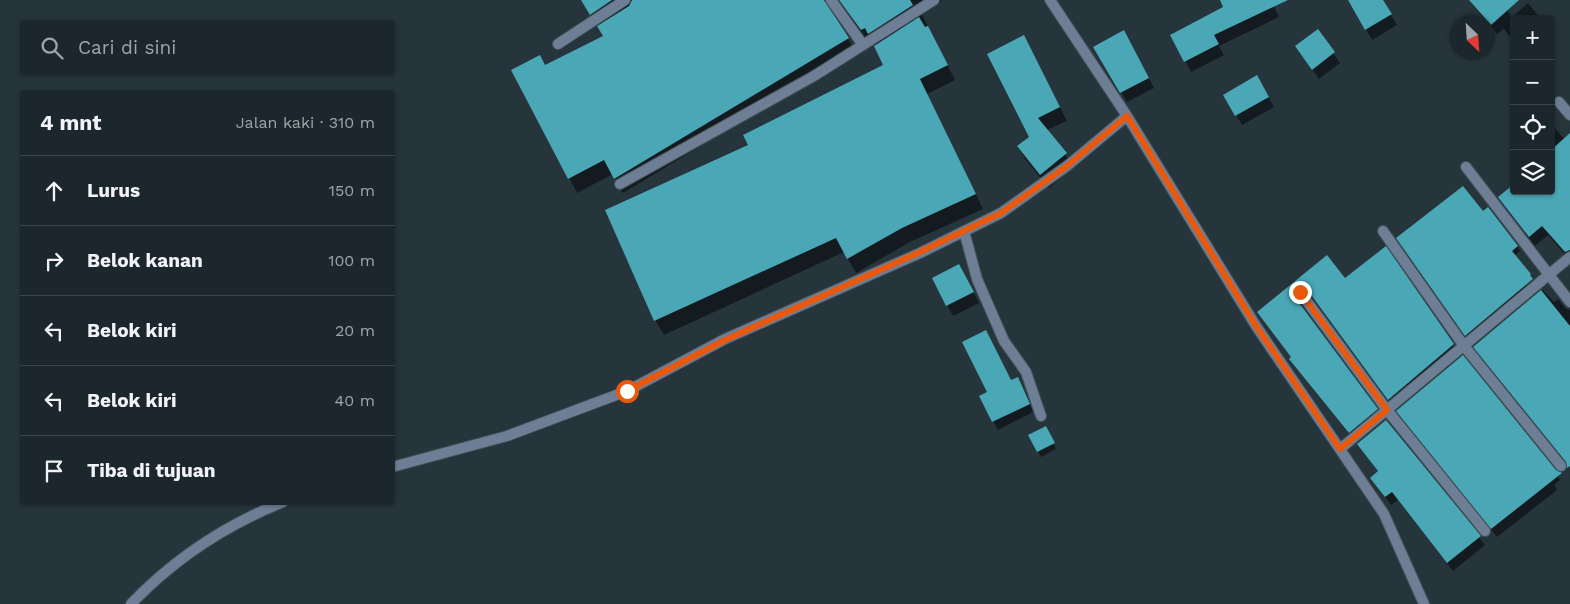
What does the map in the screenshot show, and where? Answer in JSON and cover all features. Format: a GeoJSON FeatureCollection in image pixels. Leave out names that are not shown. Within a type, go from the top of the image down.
{"type":"FeatureCollection","features":[{"type":"Feature","properties":{"kind":"street"},"geometry":{"type":"LineString","coordinates":[[558,44],[625,0]]}},
{"type":"Feature","properties":{"kind":"street"},"geometry":{"type":"LineString","coordinates":[[831,0],[863,45]]}},
{"type":"Feature","properties":{"kind":"street"},"geometry":{"type":"LineString","coordinates":[[620,184],[814,76],[934,0]]}},
{"type":"Feature","properties":{"kind":"street"},"geometry":{"type":"LineString","coordinates":[[1050,0],[1127,116],[1256,326],[1384,514],[1424,604]]}},
{"type":"Feature","properties":{"kind":"street"},"geometry":{"type":"LineString","coordinates":[[1558,102],[1570,115]]}},
{"type":"Feature","properties":{"kind":"street"},"geometry":{"type":"LineString","coordinates":[[395,465],[507,436],[627,391],[725,340],[964,231],[1001,213],[1067,166],[1127,116]]}},
{"type":"Feature","properties":{"kind":"street"},"geometry":{"type":"LineString","coordinates":[[1466,167],[1570,302]]}},
{"type":"Feature","properties":{"kind":"street"},"geometry":{"type":"LineString","coordinates":[[964,231],[977,279],[1004,341],[1026,372],[1041,416]]}},
{"type":"Feature","properties":{"kind":"street"},"geometry":{"type":"LineString","coordinates":[[1383,231],[1464,346],[1561,466]]}},
{"type":"Feature","properties":{"kind":"street"},"geometry":{"type":"LineString","coordinates":[[1340,449],[1570,257]]}},
{"type":"Feature","properties":{"kind":"street"},"geometry":{"type":"LineString","coordinates":[[1300,292],[1387,410],[1485,532]]}},
{"type":"Feature","properties":{"kind":"street"},"geometry":{"type":"LineString","coordinates":[[131,604],[201,544],[262,510],[275,505]]}},
{"type":"Feature","properties":{"kind":"building"},"geometry":{"type":"Polygon","coordinates":[[[581,0],[612,0],[590,15],[581,0]]]}},
{"type":"Feature","properties":{"kind":"building"},"geometry":{"type":"Polygon","coordinates":[[[632,0],[824,0],[849,38],[614,179],[604,160],[568,179],[511,70],[540,55],[545,65],[603,36],[597,26],[629,6],[632,0]]]}},
{"type":"Feature","properties":{"kind":"building"},"geometry":{"type":"Polygon","coordinates":[[[839,0],[910,0],[913,5],[868,34],[865,28],[861,30],[839,0]]]}},
{"type":"Feature","properties":{"kind":"building"},"geometry":{"type":"Polygon","coordinates":[[[1220,0],[1288,0],[1214,35],[1219,44],[1184,62],[1170,35],[1223,7],[1220,0]]]}},
{"type":"Feature","properties":{"kind":"building"},"geometry":{"type":"Polygon","coordinates":[[[1348,0],[1383,0],[1392,14],[1365,30],[1348,0]]]}},
{"type":"Feature","properties":{"kind":"building"},"geometry":{"type":"Polygon","coordinates":[[[1469,0],[1519,0],[1495,21],[1495,15],[1482,15],[1469,0]]]}},
{"type":"Feature","properties":{"kind":"building"},"geometry":{"type":"Polygon","coordinates":[[[919,17],[925,27],[928,26],[948,65],[920,79],[976,194],[902,228],[847,259],[836,238],[654,321],[605,210],[748,145],[743,135],[883,65],[874,46],[919,17]]]}},
{"type":"Feature","properties":{"kind":"building"},"geometry":{"type":"Polygon","coordinates":[[[1318,29],[1335,52],[1312,70],[1295,46],[1318,29]]]}},
{"type":"Feature","properties":{"kind":"building"},"geometry":{"type":"Polygon","coordinates":[[[1124,30],[1149,78],[1120,93],[1093,47],[1124,30]]]}},
{"type":"Feature","properties":{"kind":"building"},"geometry":{"type":"Polygon","coordinates":[[[1024,35],[1060,107],[1038,118],[1067,153],[1040,175],[1017,146],[1029,137],[987,54],[1024,35]]]}},
{"type":"Feature","properties":{"kind":"building"},"geometry":{"type":"Polygon","coordinates":[[[1257,75],[1269,97],[1235,116],[1223,95],[1257,75]]]}},
{"type":"Feature","properties":{"kind":"building"},"geometry":{"type":"Polygon","coordinates":[[[1570,133],[1570,250],[1565,252],[1542,226],[1529,237],[1498,197],[1510,187],[1510,195],[1555,195],[1555,146],[1570,133]]]}},
{"type":"Feature","properties":{"kind":"building"},"geometry":{"type":"Polygon","coordinates":[[[1463,186],[1483,211],[1488,207],[1518,246],[1512,251],[1533,279],[1465,336],[1396,238],[1463,186]]]}},
{"type":"Feature","properties":{"kind":"building"},"geometry":{"type":"Polygon","coordinates":[[[1386,246],[1454,344],[1388,400],[1306,288],[1300,285],[1296,287],[1294,296],[1378,409],[1349,433],[1289,359],[1291,357],[1257,312],[1327,255],[1345,278],[1386,246]]]}},
{"type":"Feature","properties":{"kind":"building"},"geometry":{"type":"Polygon","coordinates":[[[959,264],[974,292],[946,306],[932,278],[959,264]]]}},
{"type":"Feature","properties":{"kind":"building"},"geometry":{"type":"Polygon","coordinates":[[[1541,290],[1570,326],[1570,466],[1567,468],[1566,462],[1473,347],[1541,290]]]}},
{"type":"Feature","properties":{"kind":"building"},"geometry":{"type":"Polygon","coordinates":[[[986,330],[1011,380],[1018,377],[1030,404],[992,422],[979,396],[987,392],[962,342],[986,330]]]}},
{"type":"Feature","properties":{"kind":"building"},"geometry":{"type":"Polygon","coordinates":[[[1463,355],[1556,470],[1562,473],[1491,529],[1396,411],[1463,355]]]}},
{"type":"Feature","properties":{"kind":"building"},"geometry":{"type":"Polygon","coordinates":[[[1386,420],[1481,536],[1447,563],[1392,492],[1385,497],[1370,478],[1378,471],[1357,444],[1386,420]]]}},
{"type":"Feature","properties":{"kind":"building"},"geometry":{"type":"Polygon","coordinates":[[[1046,426],[1055,443],[1037,452],[1028,435],[1046,426]]]}},
{"type":"Feature","properties":{"kind":"route"},"geometry":{"type":"LineString","coordinates":[[627,391],[725,340],[920,252],[1001,213],[1067,166],[1127,116],[1256,326],[1340,449],[1387,410],[1300,292]]}}]}
